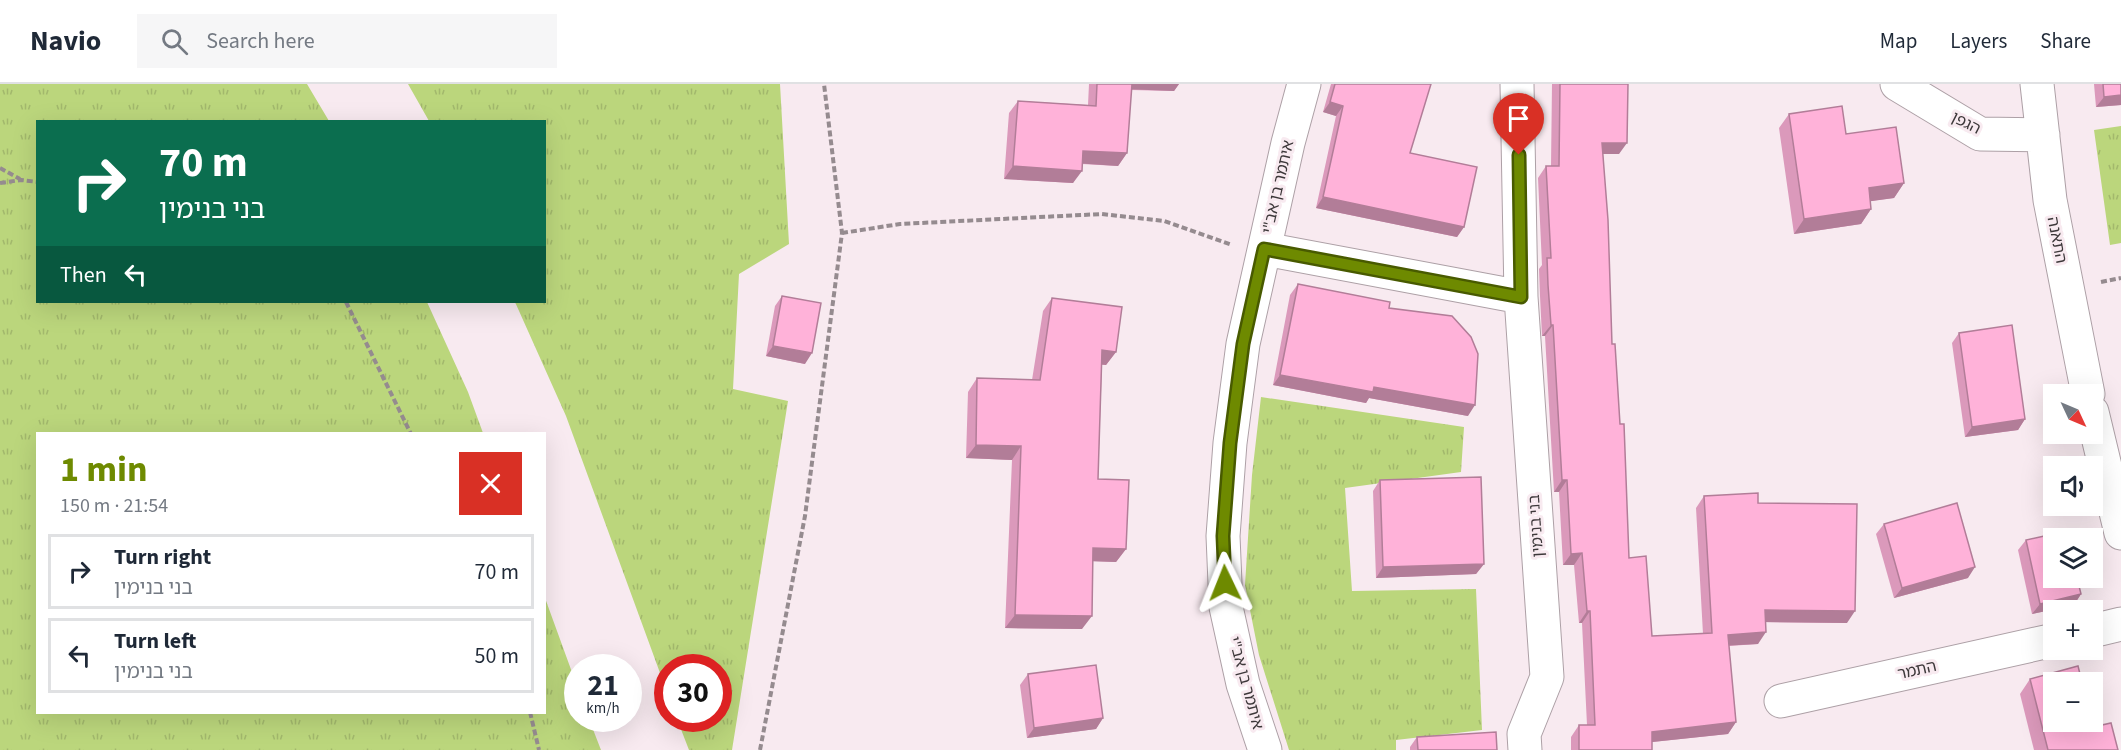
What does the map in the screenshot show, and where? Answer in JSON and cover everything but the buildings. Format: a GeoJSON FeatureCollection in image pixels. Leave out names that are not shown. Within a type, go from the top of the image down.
{"type":"FeatureCollection","features":[{"type":"Feature","properties":{"kind":"street","name":"איתמר בן אב\"י"},"geometry":{"type":"LineString","coordinates":[[1265,750],[1243,684],[1226,607],[1223,536],[1230,443],[1243,344],[1288,144],[1304,84]]}},
{"type":"Feature","properties":{"kind":"street","name":"בני בנימין"},"geometry":{"type":"LineString","coordinates":[[1518,84],[1521,297],[1547,677],[1524,734],[1525,750]]}},
{"type":"Feature","properties":{"kind":"street","name":"הגפן"},"geometry":{"type":"LineString","coordinates":[[1898,84],[1980,134],[2043,135]]}},
{"type":"Feature","properties":{"kind":"street","name":"התאנה"},"geometry":{"type":"LineString","coordinates":[[2037,84],[2050,200],[2086,384]]}},
{"type":"Feature","properties":{"kind":"street"},"geometry":{"type":"LineString","coordinates":[[1264,249],[1521,297]]}},
{"type":"Feature","properties":{"kind":"street"},"geometry":{"type":"LineString","coordinates":[[2100,444],[2121,533]]}},
{"type":"Feature","properties":{"kind":"street"},"geometry":{"type":"LineString","coordinates":[[2103,628],[2121,624]]}},
{"type":"Feature","properties":{"kind":"street","name":"התמר"},"geometry":{"type":"LineString","coordinates":[[1781,701],[2043,642]]}},
{"type":"Feature","properties":{"kind":"path"},"geometry":{"type":"LineString","coordinates":[[760,750],[805,516],[842,233],[824,84]]}},
{"type":"Feature","properties":{"kind":"path"},"geometry":{"type":"LineString","coordinates":[[0,168],[21,180]]}},
{"type":"Feature","properties":{"kind":"path"},"geometry":{"type":"LineString","coordinates":[[0,183],[21,180],[36,182]]}},
{"type":"Feature","properties":{"kind":"path"},"geometry":{"type":"LineString","coordinates":[[842,233],[900,224],[1102,214],[1164,221],[1233,245],[1264,249]]}},
{"type":"Feature","properties":{"kind":"path"},"geometry":{"type":"LineString","coordinates":[[346,303],[410,432]]}},
{"type":"Feature","properties":{"kind":"path"},"geometry":{"type":"LineString","coordinates":[[530,714],[538,750]]}},
{"type":"Feature","properties":{"kind":"green space"},"geometry":{"type":"Polygon","coordinates":[[[0,84],[307,84],[328,120],[36,120],[36,303],[427,303],[468,392],[483,432],[36,432],[36,714],[546,714],[546,601],[565,654],[564,732],[594,732],[601,750],[0,750],[0,84]]]}},
{"type":"Feature","properties":{"kind":"green space"},"geometry":{"type":"Polygon","coordinates":[[[408,84],[780,84],[789,244],[739,274],[733,389],[788,401],[732,750],[689,750],[682,732],[732,732],[732,654],[654,654],[654,656],[566,416],[515,303],[546,303],[546,120],[428,120],[408,84]]]}},
{"type":"Feature","properties":{"kind":"green space"},"geometry":{"type":"Polygon","coordinates":[[[2121,126],[2121,243],[2110,245],[2094,130],[2121,126]]]}},
{"type":"Feature","properties":{"kind":"green space"},"geometry":{"type":"Polygon","coordinates":[[[1261,397],[1464,427],[1461,472],[1345,488],[1352,591],[1476,589],[1482,730],[1396,740],[1396,750],[1289,750],[1259,655],[1245,585],[1252,475],[1261,397]]]}},
{"type":"Feature","properties":{"kind":"route"},"geometry":{"type":"LineString","coordinates":[[1225,583],[1223,536],[1230,443],[1243,344],[1264,249],[1521,297],[1519,155]]}}]}
